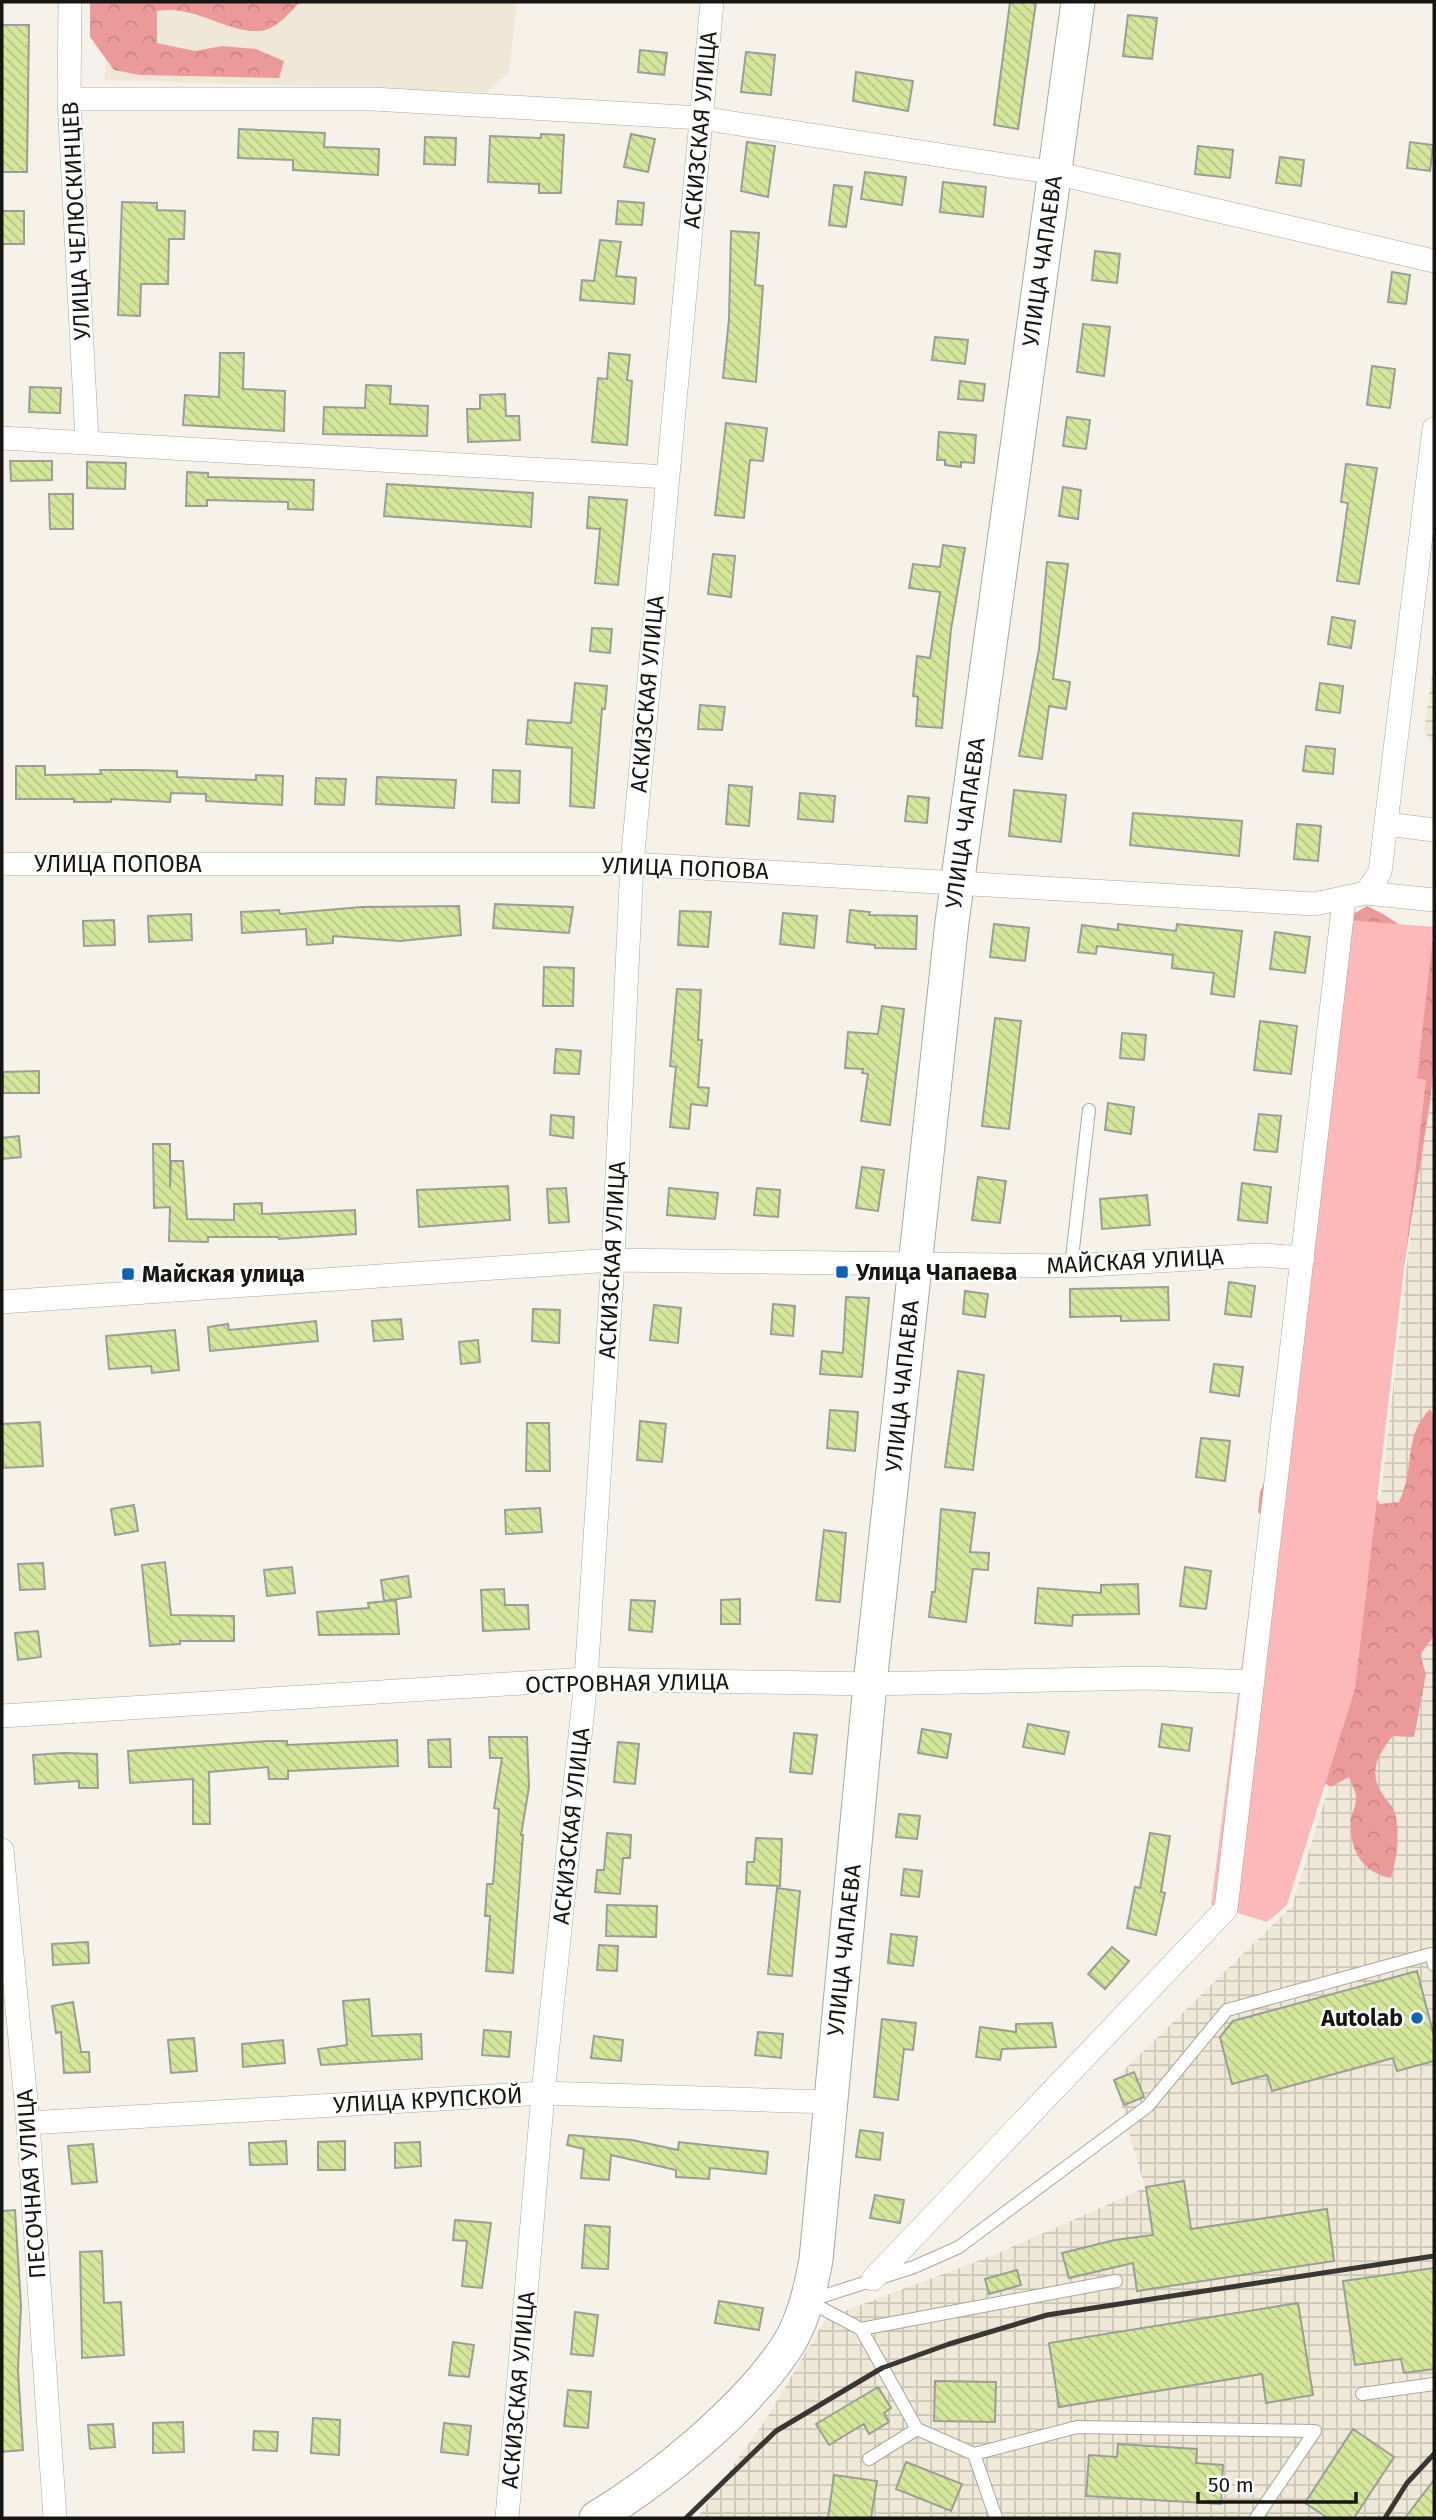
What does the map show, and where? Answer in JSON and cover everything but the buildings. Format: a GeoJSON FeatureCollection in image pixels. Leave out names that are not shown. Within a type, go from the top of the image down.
{"type":"FeatureCollection","features":[{"type":"Feature","properties":{"kind":"street","name":"УЛИЦА ЧЕЛЮСКИНЦЕВ"},"geometry":{"type":"LineString","coordinates":[[70,2],[69,99],[88,441]]}},
{"type":"Feature","properties":{"kind":"street","name":"АСКИЗСКАЯ УЛИЦА"},"geometry":{"type":"LineString","coordinates":[[507,2518],[543,2093],[586,1679],[613,1261],[632,864],[712,2]]}},
{"type":"Feature","properties":{"kind":"street","name":"УЛИЦА ЧАПАЕВА"},"geometry":{"type":"LineString","coordinates":[[596,2518],[663,2473],[749,2393],[785,2350],[808,2301],[816,2260],[828,2102],[870,1684],[957,881],[1077,2]]}},
{"type":"Feature","properties":{"kind":"street"},"geometry":{"type":"LineString","coordinates":[[69,99],[373,99],[701,118],[1055,173],[1434,261]]}},
{"type":"Feature","properties":{"kind":"street"},"geometry":{"type":"LineString","coordinates":[[873,2279],[1226,1909],[1303,1258],[1355,896],[1380,872],[1434,429]]}},
{"type":"Feature","properties":{"kind":"street"},"geometry":{"type":"LineString","coordinates":[[2,438],[667,477]]}},
{"type":"Feature","properties":{"kind":"street"},"geometry":{"type":"LineString","coordinates":[[1387,824],[1434,830]]}},
{"type":"Feature","properties":{"kind":"street","name":"УЛИЦА ПОПОВА"},"geometry":{"type":"LineString","coordinates":[[2,864],[632,864],[1314,904],[1355,896],[1434,900]]}},
{"type":"Feature","properties":{"kind":"street","name":"МАЙСКАЯ УЛИЦА"},"geometry":{"type":"LineString","coordinates":[[2,1302],[613,1261],[1071,1266],[1261,1255],[1303,1258]]}},
{"type":"Feature","properties":{"kind":"street","name":"ОСТРОВНАЯ УЛИЦА"},"geometry":{"type":"LineString","coordinates":[[2,1716],[586,1679],[870,1684],[1147,1678],[1253,1682]]}},
{"type":"Feature","properties":{"kind":"street","name":"ПЕСОЧНАЯ УЛИЦА"},"geometry":{"type":"LineString","coordinates":[[2,1850],[28,2123],[55,2518]]}},
{"type":"Feature","properties":{"kind":"street","name":"УЛИЦА КРУПСКОЙ"},"geometry":{"type":"LineString","coordinates":[[28,2123],[543,2093],[828,2102]]}},
{"type":"Feature","properties":{"kind":"street"},"geometry":{"type":"LineString","coordinates":[[632,2518],[639,2501],[663,2473]]}},
{"type":"Feature","properties":{"kind":"lane"},"geometry":{"type":"LineString","coordinates":[[1071,1266],[1089,1110]]}},
{"type":"Feature","properties":{"kind":"lane"},"geometry":{"type":"LineString","coordinates":[[808,2301],[914,2267],[960,2247],[1148,2106],[1227,2010],[1431,1954],[1434,1965]]}},
{"type":"Feature","properties":{"kind":"lane"},"geometry":{"type":"LineString","coordinates":[[861,2329],[1116,2281]]}},
{"type":"Feature","properties":{"kind":"lane"},"geometry":{"type":"LineString","coordinates":[[808,2301],[861,2329],[917,2429],[974,2454],[1077,2427],[1315,2431],[1256,2518]]}},
{"type":"Feature","properties":{"kind":"lane"},"geometry":{"type":"LineString","coordinates":[[1362,2394],[1434,2384]]}},
{"type":"Feature","properties":{"kind":"lane"},"geometry":{"type":"LineString","coordinates":[[869,2459],[917,2429]]}},
{"type":"Feature","properties":{"kind":"lane"},"geometry":{"type":"LineString","coordinates":[[974,2454],[996,2518]]}},
{"type":"Feature","properties":{"kind":"shaded area"},"geometry":{"type":"Polygon","coordinates":[[[106,2],[517,2],[509,73],[486,92],[105,80],[106,2]]]}},
{"type":"Feature","properties":{"kind":"shaded area"},"geometry":{"type":"Polygon","coordinates":[[[1434,661],[1434,746],[1424,731],[1434,661]]]}},
{"type":"Feature","properties":{"kind":"shaded area"},"geometry":{"type":"Polygon","coordinates":[[[1337,919],[1434,927],[1417,1078],[1426,1080],[1355,1689],[1287,1905],[1267,1922],[1211,1905],[1337,919]]]}},
{"type":"Feature","properties":{"kind":"shaded area"},"geometry":{"type":"Polygon","coordinates":[[[1434,1027],[1434,2518],[697,2518],[768,2416],[826,2318],[994,2255],[1145,2188],[1114,2080],[1292,1906],[1359,1689],[1434,1027]]]}},
{"type":"Feature","properties":{"kind":"green space"},"geometry":{"type":"Polygon","coordinates":[[[90,2],[300,2],[277,24],[260,31],[235,28],[184,11],[157,11],[157,43],[195,51],[222,46],[256,49],[284,61],[279,78],[140,75],[114,70],[90,37],[90,2]]]}},
{"type":"Feature","properties":{"kind":"green space"},"geometry":{"type":"Polygon","coordinates":[[[1367,906],[1416,934],[1434,941],[1434,1063],[1430,1103],[1369,1486],[1380,1504],[1399,1502],[1407,1477],[1412,1442],[1421,1420],[1430,1409],[1434,1418],[1434,1636],[1420,1655],[1426,1674],[1414,1737],[1393,1736],[1379,1757],[1375,1772],[1378,1787],[1393,1808],[1397,1821],[1397,1846],[1391,1878],[1372,1871],[1355,1850],[1351,1820],[1356,1795],[1349,1777],[1331,1787],[1326,1784],[1289,1828],[1288,1541],[1258,1512],[1260,1492],[1268,1474],[1350,916],[1367,906]]]}},
{"type":"Feature","properties":{"kind":"railway"},"geometry":{"type":"LineString","coordinates":[[686,2518],[776,2431],[882,2368],[949,2344],[1047,2315],[1434,2256]]}},
{"type":"Feature","properties":{"kind":"railway"},"geometry":{"type":"LineString","coordinates":[[1385,2518],[1407,2483],[1434,2454]]}},
{"type":"Feature","properties":{"kind":"place","name":"Улица Чапаева"},"geometry":{"type":"Point","coordinates":[842,1272]}},
{"type":"Feature","properties":{"kind":"place","name":"Майская улица"},"geometry":{"type":"Point","coordinates":[128,1274]}},
{"type":"Feature","properties":{"kind":"place","name":"Autolab"},"geometry":{"type":"Point","coordinates":[1417,2018]}}]}
